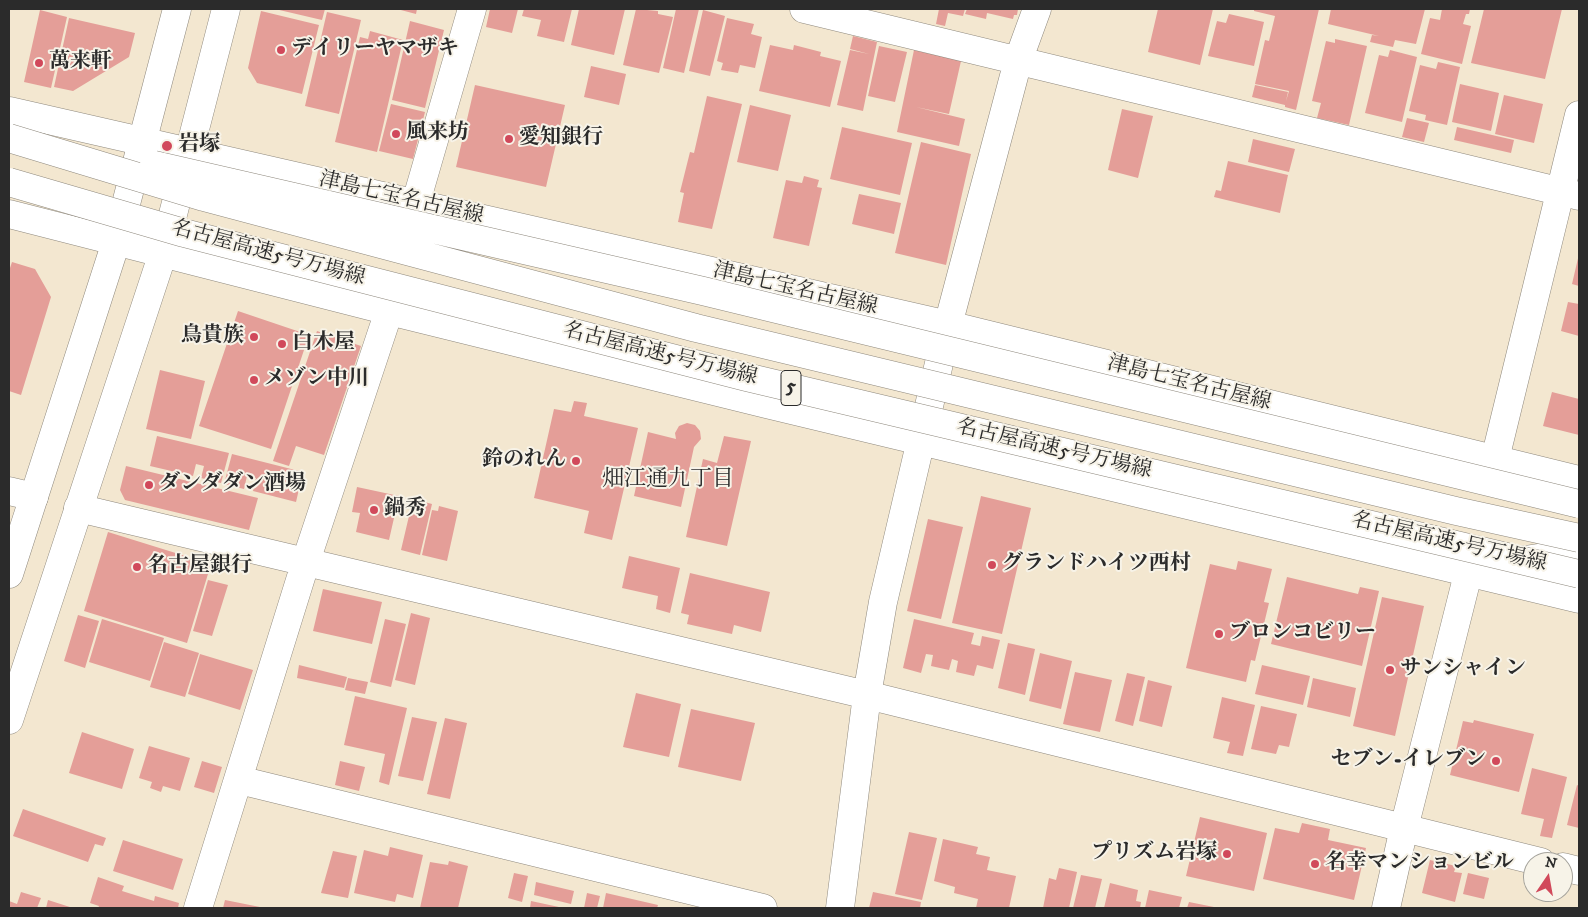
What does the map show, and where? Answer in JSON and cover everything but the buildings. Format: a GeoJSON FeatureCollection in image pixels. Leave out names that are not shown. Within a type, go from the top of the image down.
{"type":"FeatureCollection","features":[{"type":"Feature","properties":{"kind":"main road"},"geometry":{"type":"LineString","coordinates":[[9,574],[21,494],[116,242],[177,9]]}},
{"type":"Feature","properties":{"kind":"main road"},"geometry":{"type":"LineString","coordinates":[[9,720],[163,254],[226,9]]}},
{"type":"Feature","properties":{"kind":"main road"},"geometry":{"type":"LineString","coordinates":[[416,202],[472,9]]}},
{"type":"Feature","properties":{"kind":"main road"},"geometry":{"type":"LineString","coordinates":[[804,9],[1570,193]]}},
{"type":"Feature","properties":{"kind":"main road"},"geometry":{"type":"LineString","coordinates":[[840,908],[867,695],[883,602],[948,325],[1018,61],[1037,9]]}},
{"type":"Feature","properties":{"kind":"main road","name":"津島七宝名古屋線"},"geometry":{"type":"LineString","coordinates":[[9,111],[189,150],[948,325],[1579,480]]}},
{"type":"Feature","properties":{"kind":"main road"},"geometry":{"type":"LineString","coordinates":[[1495,459],[1570,193],[1579,114]]}},
{"type":"Feature","properties":{"kind":"main road"},"geometry":{"type":"LineString","coordinates":[[9,131],[713,293],[1579,504]]}},
{"type":"Feature","properties":{"kind":"main road"},"geometry":{"type":"LineString","coordinates":[[9,138],[204,197],[696,328],[1579,538]]}},
{"type":"Feature","properties":{"kind":"main road","name":"名古屋高速5号万場線"},"geometry":{"type":"LineString","coordinates":[[9,182],[184,233],[746,377],[1579,574]]}},
{"type":"Feature","properties":{"kind":"main road"},"geometry":{"type":"LineString","coordinates":[[9,214],[389,311],[1468,574],[1579,599]]}},
{"type":"Feature","properties":{"kind":"main road"},"geometry":{"type":"LineString","coordinates":[[198,908],[306,561],[389,311]]}},
{"type":"Feature","properties":{"kind":"main road"},"geometry":{"type":"LineString","coordinates":[[78,508],[867,695],[1523,858]]}},
{"type":"Feature","properties":{"kind":"main road"},"geometry":{"type":"LineString","coordinates":[[1525,560],[1564,554],[1579,558]]}},
{"type":"Feature","properties":{"kind":"main road"},"geometry":{"type":"LineString","coordinates":[[1386,908],[1404,828],[1468,574]]}},
{"type":"Feature","properties":{"kind":"main road"},"geometry":{"type":"LineString","coordinates":[[239,780],[763,908]]}},
{"type":"Feature","properties":{"kind":"place","name":"デイリーヤマザキ"},"geometry":{"type":"Point","coordinates":[281,50]}},
{"type":"Feature","properties":{"kind":"place","name":"萬来軒"},"geometry":{"type":"Point","coordinates":[39,63]}},
{"type":"Feature","properties":{"kind":"place","name":"風来坊"},"geometry":{"type":"Point","coordinates":[396,134]}},
{"type":"Feature","properties":{"kind":"place","name":"愛知銀行"},"geometry":{"type":"Point","coordinates":[509,139]}},
{"type":"Feature","properties":{"kind":"place","name":"岩塚"},"geometry":{"type":"Point","coordinates":[167,146]}},
{"type":"Feature","properties":{"kind":"place","name":"鳥貴族"},"geometry":{"type":"Point","coordinates":[254,337]}},
{"type":"Feature","properties":{"kind":"place","name":"白木屋"},"geometry":{"type":"Point","coordinates":[282,344]}},
{"type":"Feature","properties":{"kind":"place","name":"メゾン中川"},"geometry":{"type":"Point","coordinates":[254,380]}},
{"type":"Feature","properties":{"kind":"place","name":"鈴のれん"},"geometry":{"type":"Point","coordinates":[576,461]}},
{"type":"Feature","properties":{"kind":"place","name":"ダンダダン酒場"},"geometry":{"type":"Point","coordinates":[149,485]}},
{"type":"Feature","properties":{"kind":"place","name":"鍋秀"},"geometry":{"type":"Point","coordinates":[374,510]}},
{"type":"Feature","properties":{"kind":"place","name":"グランドハイツ西村"},"geometry":{"type":"Point","coordinates":[992,565]}},
{"type":"Feature","properties":{"kind":"place","name":"名古屋銀行"},"geometry":{"type":"Point","coordinates":[137,567]}},
{"type":"Feature","properties":{"kind":"place","name":"ブロンコビリー"},"geometry":{"type":"Point","coordinates":[1219,634]}},
{"type":"Feature","properties":{"kind":"place","name":"サンシャイン"},"geometry":{"type":"Point","coordinates":[1390,670]}},
{"type":"Feature","properties":{"kind":"place","name":"セブン-イレブン"},"geometry":{"type":"Point","coordinates":[1496,761]}},
{"type":"Feature","properties":{"kind":"place","name":"プリズム岩塚"},"geometry":{"type":"Point","coordinates":[1227,854]}},
{"type":"Feature","properties":{"kind":"place","name":"名幸マンションビル"},"geometry":{"type":"Point","coordinates":[1315,864]}},
{"type":"Feature","properties":{"kind":"district","name":"畑江通九丁目"},"geometry":{"type":"Point","coordinates":[668,480]}}]}
